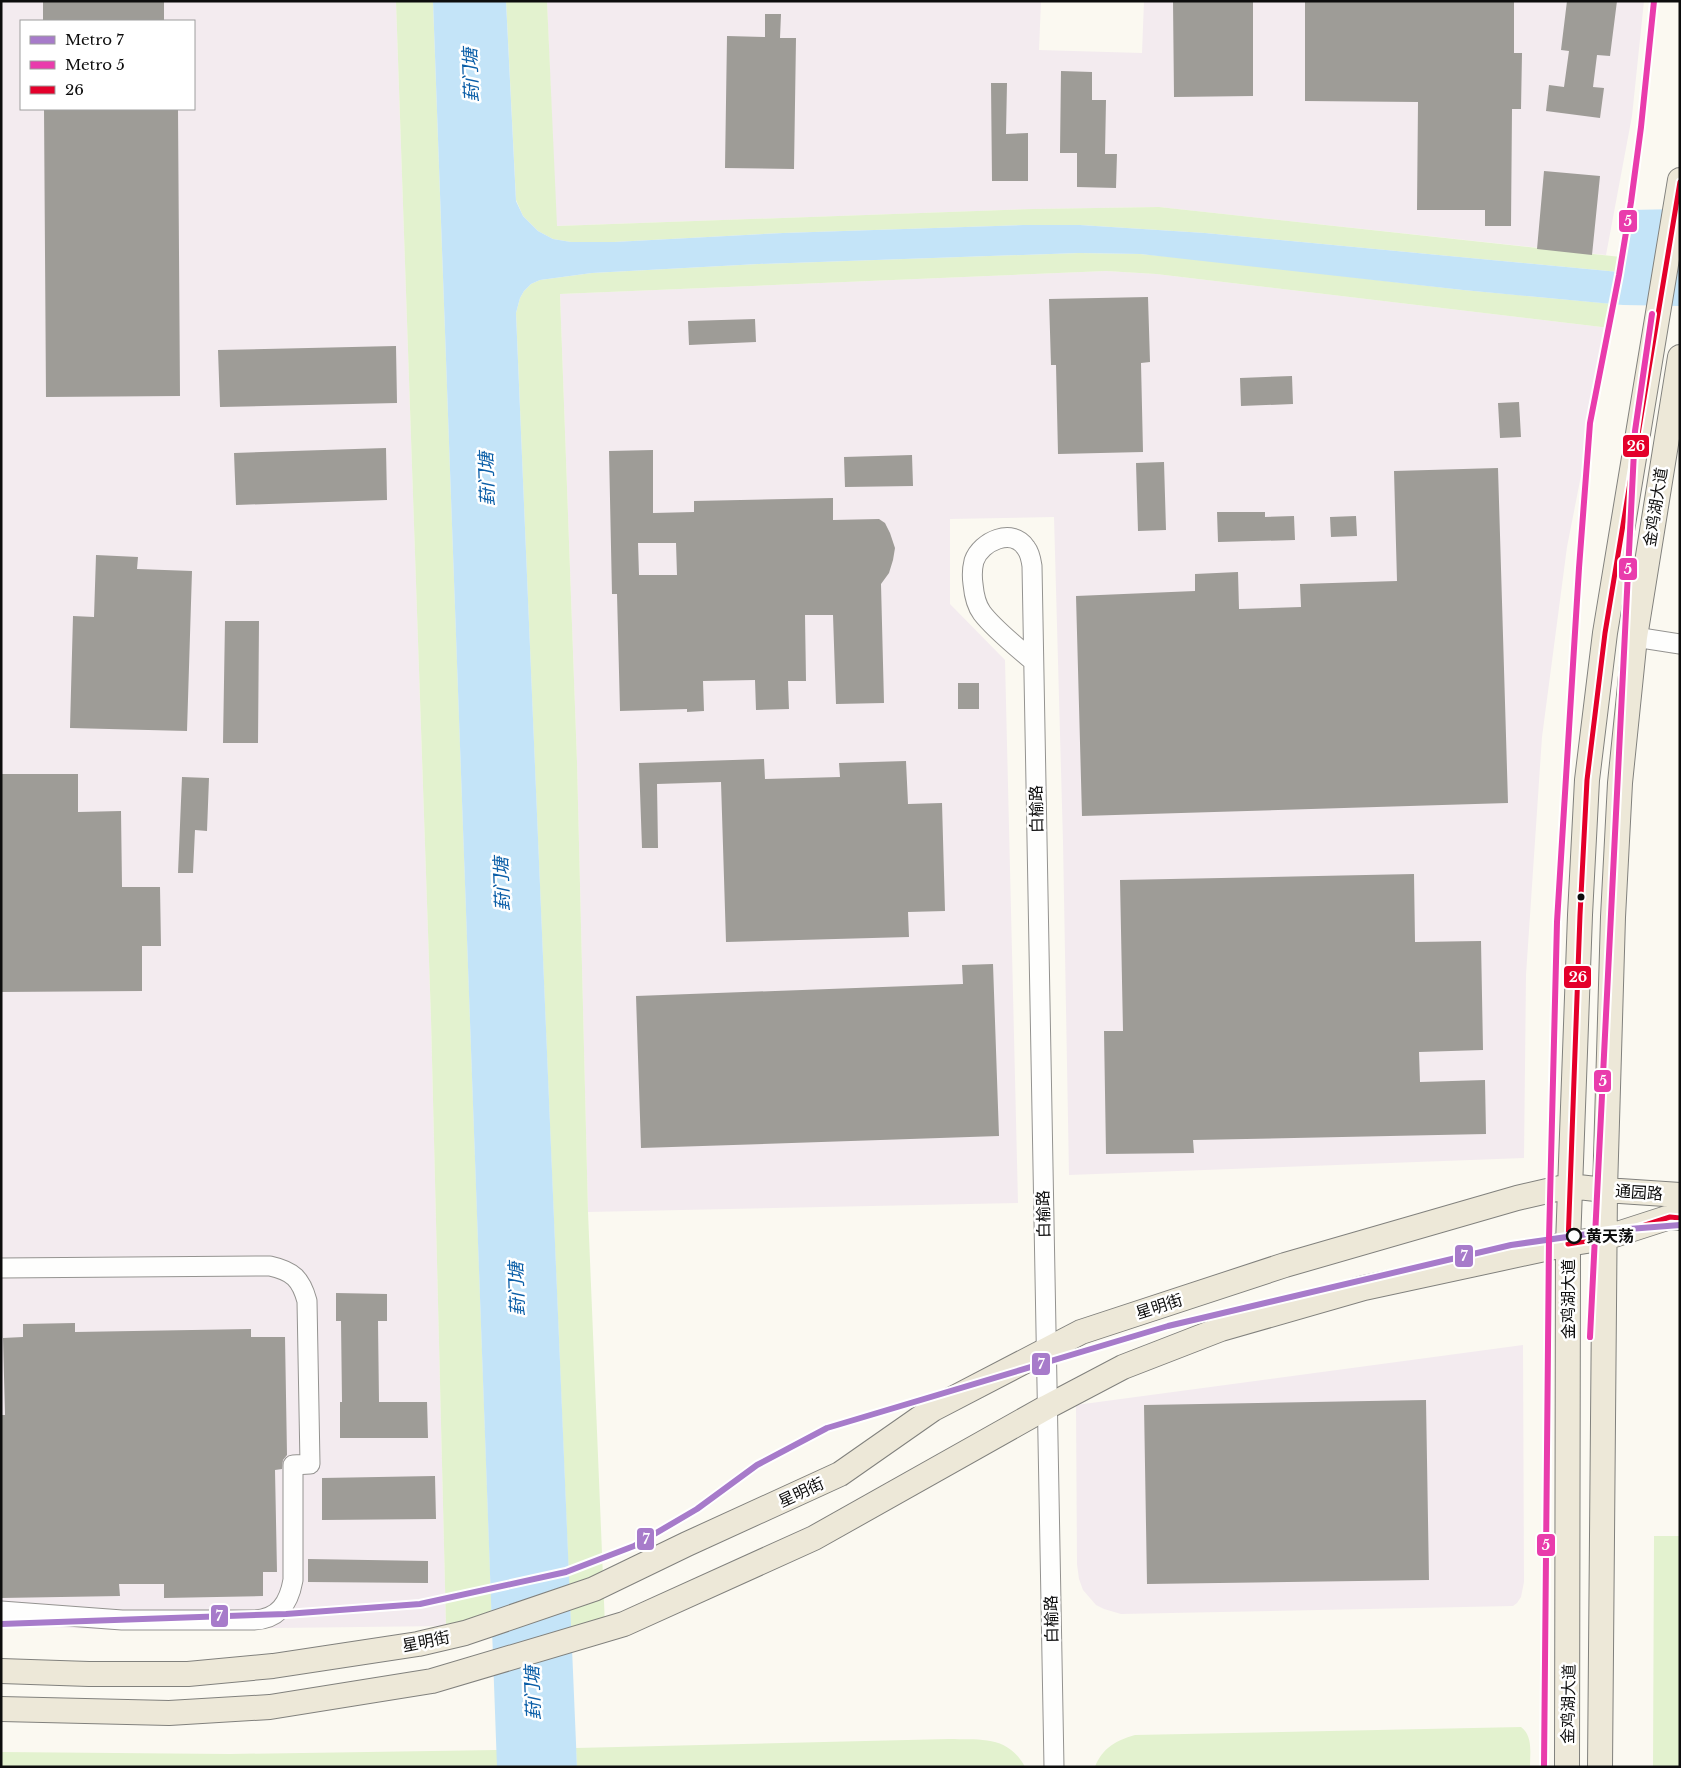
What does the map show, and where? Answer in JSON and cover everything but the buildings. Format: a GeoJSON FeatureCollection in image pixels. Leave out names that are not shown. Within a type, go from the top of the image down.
{"type":"FeatureCollection","features":[{"type":"Feature","properties":{"kind":"main road","name":"金鸡湖大道"},"geometry":{"type":"LineString","coordinates":[[1567,1767],[1569,1186],[1587,780],[1605,633],[1652,339],[1679,188]]}},
{"type":"Feature","properties":{"kind":"main road","name":"金鸡湖大道"},"geometry":{"type":"LineString","coordinates":[[1600,1767],[1605,1190],[1618,812],[1635,637],[1680,356]]}},
{"type":"Feature","properties":{"kind":"main road","name":"通园路"},"geometry":{"type":"LineString","coordinates":[[1569,1186],[1680,1195]]}},
{"type":"Feature","properties":{"kind":"main road","name":"星明街"},"geometry":{"type":"LineString","coordinates":[[1,1670],[89,1674],[188,1674],[273,1666],[418,1644],[466,1633],[594,1589],[840,1474],[933,1409],[1081,1332],[1285,1265],[1517,1198],[1569,1186]]}},
{"type":"Feature","properties":{"kind":"main road","name":"通园路"},"geometry":{"type":"LineString","coordinates":[[1568,1244],[1605,1238],[1670,1218],[1680,1218]]}},
{"type":"Feature","properties":{"kind":"main road"},"geometry":{"type":"LineString","coordinates":[[1,1709],[169,1713],[270,1707],[432,1681],[594,1633],[624,1624],[814,1538],[1047,1407],[1123,1367],[1222,1329],[1364,1288],[1568,1244]]}},
{"type":"Feature","properties":{"kind":"street","name":"白榆路"},"geometry":{"type":"LineString","coordinates":[[1033,662],[982,614],[974,593],[973,571],[975,560],[987,545],[1002,537],[1020,540],[1030,554],[1032,566],[1054,1767]]}},
{"type":"Feature","properties":{"kind":"street"},"geometry":{"type":"LineString","coordinates":[[1635,637],[1680,644]]}},
{"type":"Feature","properties":{"kind":"street"},"geometry":{"type":"LineString","coordinates":[[1,1268],[270,1266],[290,1272],[302,1286],[307,1301],[310,1464],[292,1465],[293,1580],[287,1601],[270,1617],[254,1620],[122,1620],[1,1611]]}},
{"type":"Feature","properties":{"kind":"shaded area"},"geometry":{"type":"Polygon","coordinates":[[[1,1],[396,1],[431,1019],[446,1626],[120,1630],[1,1625],[1,1]]]}},
{"type":"Feature","properties":{"kind":"shaded area"},"geometry":{"type":"Polygon","coordinates":[[[547,1],[1041,1],[1039,50],[1142,53],[1144,1],[1644,1],[1632,116],[1606,255],[1159,207],[1033,209],[556,226],[547,1]]]}},
{"type":"Feature","properties":{"kind":"shaded area"},"geometry":{"type":"Polygon","coordinates":[[[1106,271],[1156,274],[1610,328],[1567,547],[1542,737],[1526,975],[1524,1158],[1069,1175],[1063,842],[1054,517],[950,519],[950,604],[1005,660],[1018,1203],[588,1212],[577,762],[560,294],[1106,271]]]}},
{"type":"Feature","properties":{"kind":"shaded area"},"geometry":{"type":"Polygon","coordinates":[[[1523,1345],[1524,1582],[1521,1597],[1513,1606],[1121,1614],[1096,1605],[1083,1590],[1077,1564],[1076,1405],[1523,1345]]]}},
{"type":"Feature","properties":{"kind":"green space"},"geometry":{"type":"Polygon","coordinates":[[[396,1],[433,1],[492,1625],[446,1626],[431,1019],[396,1]]]}},
{"type":"Feature","properties":{"kind":"green space"},"geometry":{"type":"Polygon","coordinates":[[[506,1],[547,1],[557,226],[1033,209],[1159,207],[1621,257],[1619,272],[1205,233],[1080,225],[1023,225],[783,233],[614,242],[571,242],[553,239],[538,231],[523,216],[516,200],[506,1]]]}},
{"type":"Feature","properties":{"kind":"green space"},"geometry":{"type":"Polygon","coordinates":[[[1079,253],[1140,254],[1206,260],[1463,290],[1614,304],[1610,328],[1156,274],[1106,271],[560,294],[577,762],[588,1212],[605,1626],[571,1629],[516,313],[520,298],[531,284],[540,280],[592,273],[759,264],[1079,253]]]}},
{"type":"Feature","properties":{"kind":"green space"},"geometry":{"type":"Polygon","coordinates":[[[1654,1536],[1680,1536],[1680,1767],[1653,1767],[1654,1536]]]}},
{"type":"Feature","properties":{"kind":"green space"},"geometry":{"type":"Polygon","coordinates":[[[1521,1727],[1529,1740],[1530,1767],[1095,1767],[1098,1760],[1111,1746],[1122,1739],[1135,1735],[1521,1727]]]}},
{"type":"Feature","properties":{"kind":"green space"},"geometry":{"type":"Polygon","coordinates":[[[949,1739],[982,1740],[1002,1744],[1018,1757],[1025,1767],[577,1767],[576,1748],[949,1739]]]}},
{"type":"Feature","properties":{"kind":"green space"},"geometry":{"type":"Polygon","coordinates":[[[497,1750],[497,1767],[1,1767],[1,1752],[230,1754],[497,1750]]]}},
{"type":"Feature","properties":{"kind":"water","name":"葑门塘"},"geometry":{"type":"Polygon","coordinates":[[[433,1],[506,1],[516,201],[523,216],[538,231],[553,239],[571,242],[614,242],[783,233],[1023,225],[1080,225],[1205,233],[1619,272],[1629,210],[1680,209],[1680,306],[1623,305],[1463,290],[1140,254],[1079,253],[759,264],[592,273],[540,280],[531,284],[524,291],[516,313],[577,1767],[497,1767],[433,1]]]}},
{"type":"Feature","properties":{"kind":"metro line","name":"5"},"geometry":{"type":"LineString","coordinates":[[1544,1767],[1549,1239],[1557,922],[1579,568],[1590,423],[1619,275],[1631,202],[1654,1]]}},
{"type":"Feature","properties":{"kind":"metro line","name":"5"},"geometry":{"type":"LineString","coordinates":[[1590,1337],[1635,431],[1652,314]]}},
{"type":"Feature","properties":{"kind":"metro line","name":"7"},"geometry":{"type":"LineString","coordinates":[[1,1624],[286,1614],[420,1604],[566,1572],[634,1546],[697,1509],[757,1465],[827,1428],[1168,1326],[1511,1245],[1616,1230],[1680,1225]]}},
{"type":"Feature","properties":{"kind":"transit line","name":"26"},"geometry":{"type":"LineString","coordinates":[[1568,1244],[1587,780],[1605,633],[1680,182]]}},
{"type":"Feature","properties":{"kind":"transit line","name":"26"},"geometry":{"type":"LineString","coordinates":[[1568,1244],[1605,1238],[1670,1217],[1680,1218]]}},
{"type":"Feature","properties":{"kind":"place","name":"黄天荡"},"geometry":{"type":"Point","coordinates":[1574,1236]}}]}
